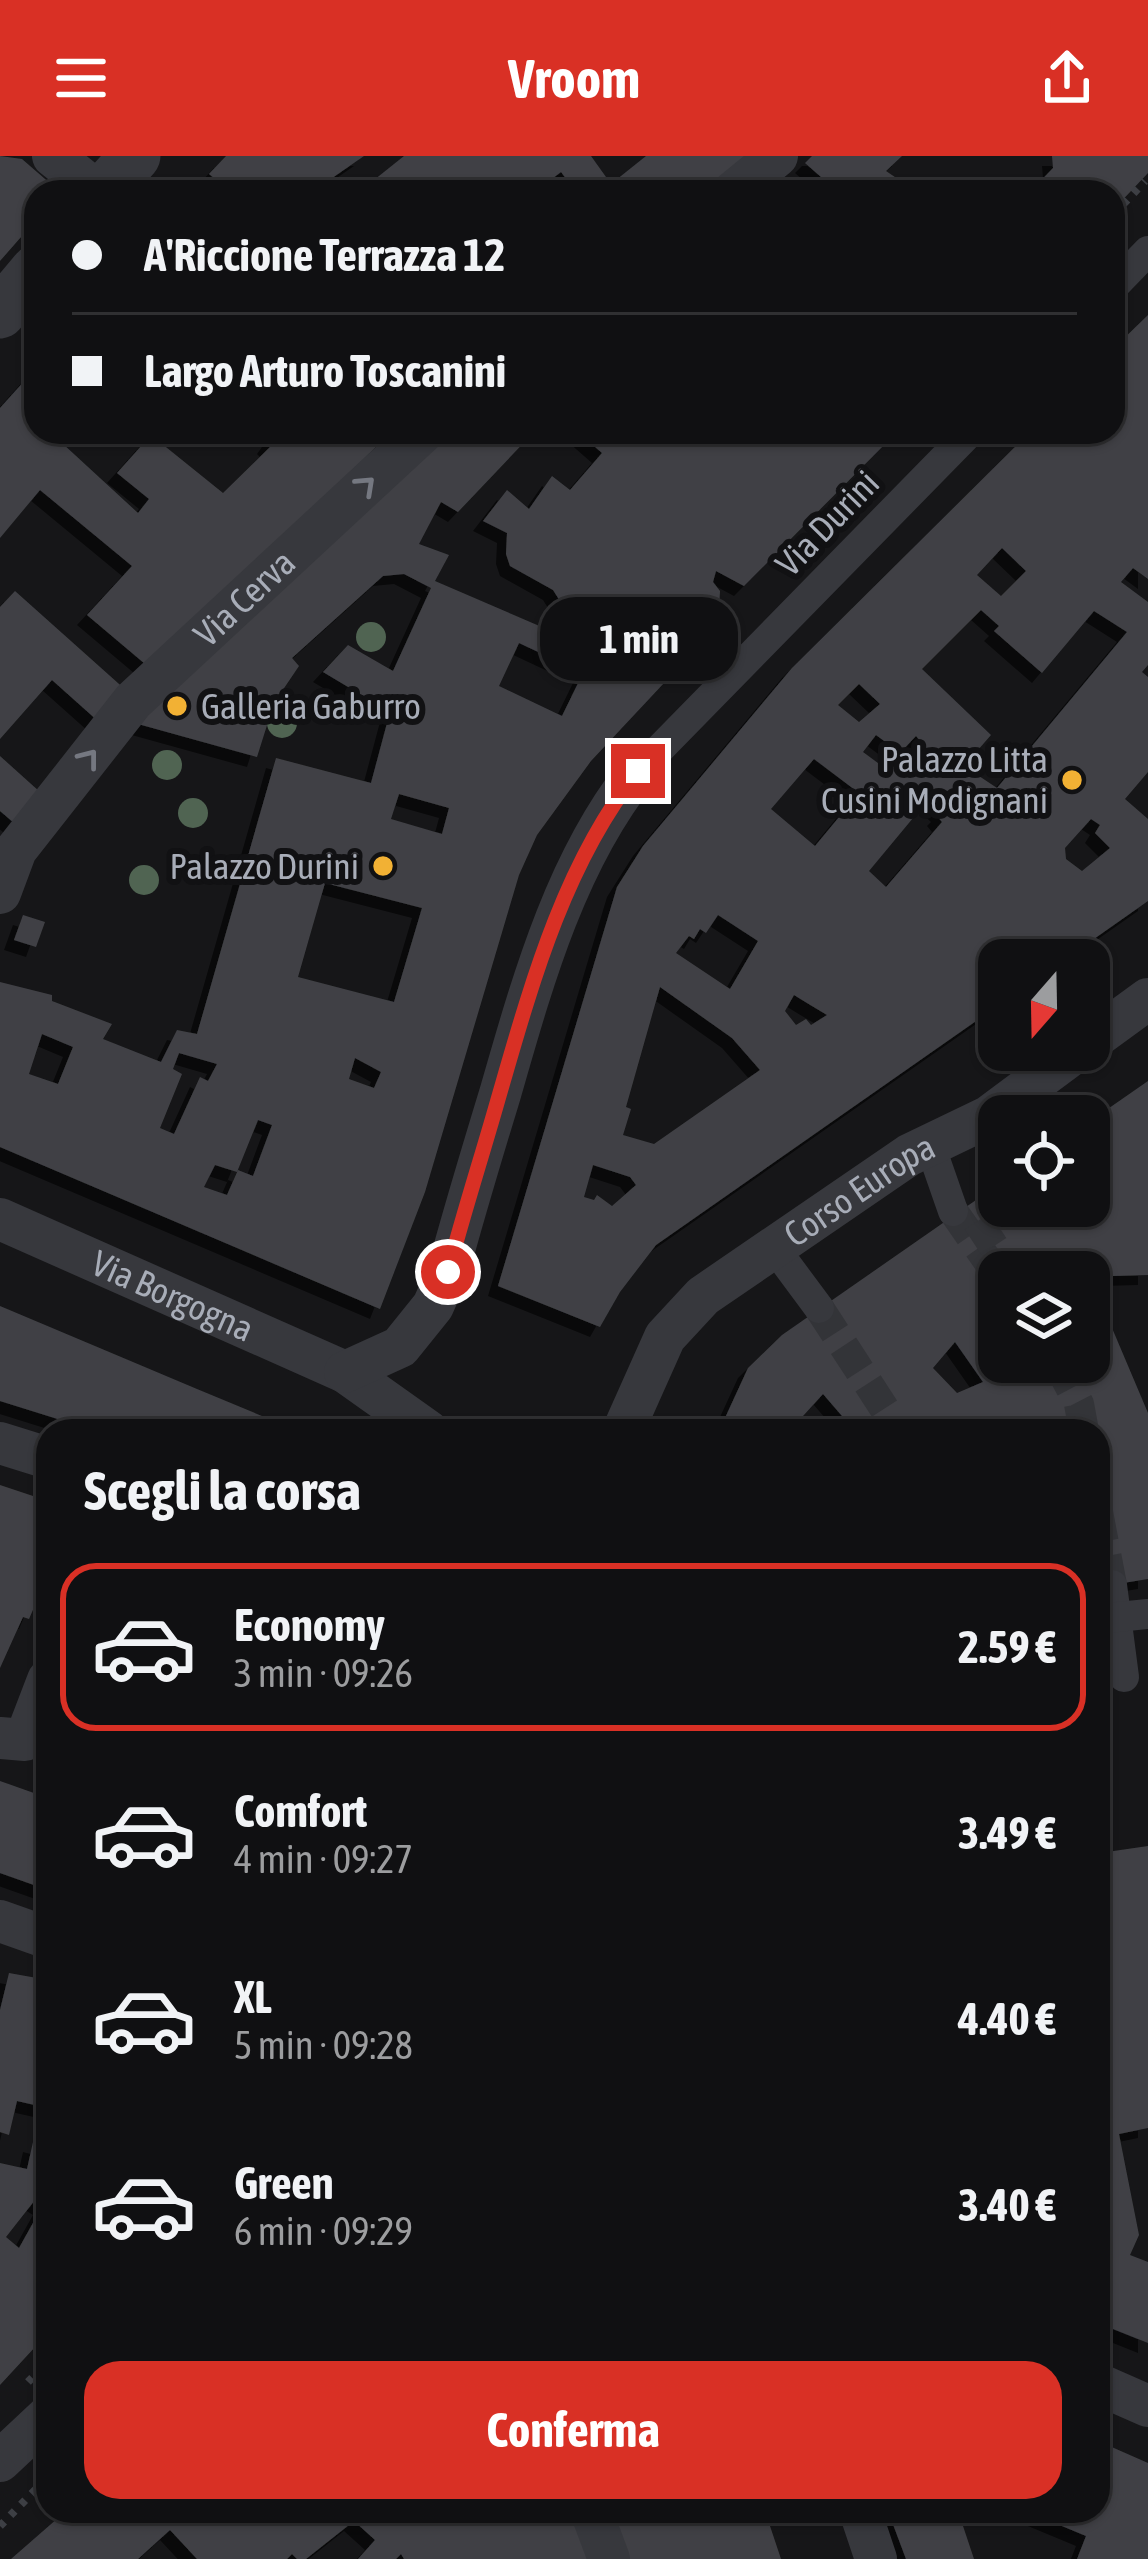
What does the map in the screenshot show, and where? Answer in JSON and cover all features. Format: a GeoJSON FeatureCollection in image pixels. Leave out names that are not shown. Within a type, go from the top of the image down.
{"type":"FeatureCollection","features":[{"type":"Feature","properties":{"kind":"street"},"geometry":{"type":"LineString","coordinates":[[53,156],[84,180]]}},
{"type":"Feature","properties":{"kind":"street"},"geometry":{"type":"LineString","coordinates":[[112,180],[135,156]]}},
{"type":"Feature","properties":{"kind":"street"},"geometry":{"type":"LineString","coordinates":[[748,180],[777,156]]}},
{"type":"Feature","properties":{"kind":"street"},"geometry":{"type":"LineString","coordinates":[[1125,275],[1148,251]]}},
{"type":"Feature","properties":{"kind":"street"},"geometry":{"type":"LineString","coordinates":[[0,313],[24,284]]}},
{"type":"Feature","properties":{"kind":"street","name":"Via Cerva"},"geometry":{"type":"LineString","coordinates":[[0,893],[8,843],[133,701],[410,444]]}},
{"type":"Feature","properties":{"kind":"street","name":"Via Durini"},"geometry":{"type":"LineString","coordinates":[[638,771],[958,444]]}},
{"type":"Feature","properties":{"kind":"street"},"geometry":{"type":"LineString","coordinates":[[344,1372],[400,1347],[433,1306],[448,1272],[518,1029],[554,926],[595,832],[638,771]]}},
{"type":"Feature","properties":{"kind":"street"},"geometry":{"type":"LineString","coordinates":[[1110,1026],[1148,998]]}},
{"type":"Feature","properties":{"kind":"street","name":"Corso Europa"},"geometry":{"type":"LineString","coordinates":[[628,1419],[664,1337],[703,1296],[930,1145],[988,1117],[1050,1071]]}},
{"type":"Feature","properties":{"kind":"street"},"geometry":{"type":"LineString","coordinates":[[930,1145],[952,1211]]}},
{"type":"Feature","properties":{"kind":"street","name":"Via Borgogna"},"geometry":{"type":"LineString","coordinates":[[0,1219],[344,1372],[411,1419]]}},
{"type":"Feature","properties":{"kind":"street"},"geometry":{"type":"LineString","coordinates":[[773,1246],[819,1308]]}},
{"type":"Feature","properties":{"kind":"street"},"geometry":{"type":"LineString","coordinates":[[0,1443],[36,1455]]}},
{"type":"Feature","properties":{"kind":"street"},"geometry":{"type":"LineString","coordinates":[[1110,1598],[1112,1585]]}},
{"type":"Feature","properties":{"kind":"street"},"geometry":{"type":"LineString","coordinates":[[1110,1618],[1148,1614]]}},
{"type":"Feature","properties":{"kind":"street"},"geometry":{"type":"LineString","coordinates":[[1110,1628],[1124,1677]]}},
{"type":"Feature","properties":{"kind":"street"},"geometry":{"type":"LineString","coordinates":[[0,1738],[25,1739],[36,1711]]}},
{"type":"Feature","properties":{"kind":"street"},"geometry":{"type":"LineString","coordinates":[[0,1921],[36,1934]]}},
{"type":"Feature","properties":{"kind":"street"},"geometry":{"type":"LineString","coordinates":[[1110,2389],[1148,2406]]}},
{"type":"Feature","properties":{"kind":"street"},"geometry":{"type":"LineString","coordinates":[[0,2461],[36,2427]]}},
{"type":"Feature","properties":{"kind":"street"},"geometry":{"type":"LineString","coordinates":[[596,2523],[609,2559]]}},
{"type":"Feature","properties":{"kind":"street"},"geometry":{"type":"LineString","coordinates":[[864,2523],[876,2559]]}},
{"type":"Feature","properties":{"kind":"path"},"geometry":{"type":"LineString","coordinates":[[0,2526],[36,2489]]}},
{"type":"Feature","properties":{"kind":"building"},"geometry":{"type":"Polygon","coordinates":[[[0,156],[22,159],[46,180],[24,180],[24,234],[0,261],[0,156]]]}},
{"type":"Feature","properties":{"kind":"building"},"geometry":{"type":"Polygon","coordinates":[[[226,156],[364,156],[329,180],[216,180],[209,174],[226,156]]]}},
{"type":"Feature","properties":{"kind":"building"},"geometry":{"type":"Polygon","coordinates":[[[404,156],[591,156],[608,180],[567,180],[561,172],[550,180],[374,180],[404,156]]]}},
{"type":"Feature","properties":{"kind":"building"},"geometry":{"type":"Polygon","coordinates":[[[646,156],[750,156],[722,180],[616,180],[646,156]]]}},
{"type":"Feature","properties":{"kind":"building"},"geometry":{"type":"Polygon","coordinates":[[[812,156],[902,156],[886,171],[899,180],[818,180],[821,177],[805,163],[812,156]]]}},
{"type":"Feature","properties":{"kind":"building"},"geometry":{"type":"Polygon","coordinates":[[[1052,156],[1148,156],[1148,173],[1125,197],[1125,180],[1042,180],[1053,168],[1052,156]]]}},
{"type":"Feature","properties":{"kind":"building"},"geometry":{"type":"Polygon","coordinates":[[[1148,315],[1148,579],[1133,568],[1121,582],[1148,602],[1148,665],[1142,672],[1148,677],[1148,772],[1125,799],[1148,819],[1148,901],[1094,939],[978,939],[978,1020],[656,1245],[600,1327],[498,1286],[617,887],[643,846],[792,668],[1018,444],[1125,444],[1125,337],[1148,315]],[[1002,548],[977,575],[1001,596],[1026,571],[1002,548]],[[981,610],[922,669],[991,735],[964,766],[997,788],[1127,632],[1094,611],[1042,673],[994,631],[999,626],[981,610]],[[859,684],[838,705],[859,722],[880,704],[859,684]],[[876,735],[863,752],[882,766],[895,749],[876,735]],[[916,736],[900,753],[922,770],[934,757],[916,736]],[[814,759],[771,809],[815,846],[859,793],[814,759]],[[928,800],[869,871],[886,887],[942,822],[937,816],[941,812],[928,800]],[[1091,819],[1065,848],[1066,859],[1082,871],[1110,848],[1095,833],[1100,825],[1091,819]],[[718,915],[706,933],[700,929],[694,939],[689,936],[676,953],[730,989],[758,941],[718,915]],[[660,987],[626,1107],[631,1109],[623,1135],[654,1144],[760,1070],[732,1038],[660,987]],[[794,995],[785,1011],[796,1025],[806,1019],[811,1025],[827,1015],[794,995]],[[593,1165],[584,1197],[594,1200],[597,1195],[612,1206],[636,1185],[630,1177],[593,1165]]]}},
{"type":"Feature","properties":{"kind":"building"},"geometry":{"type":"Polygon","coordinates":[[[24,381],[24,444],[63,444],[138,513],[149,499],[117,473],[143,444],[162,444],[223,493],[270,447],[267,444],[379,444],[151,669],[87,615],[132,566],[40,490],[0,538],[0,408],[24,381]]]}},
{"type":"Feature","properties":{"kind":"building"},"geometry":{"type":"Polygon","coordinates":[[[424,444],[523,444],[458,512],[441,502],[419,544],[449,555],[435,581],[600,652],[609,644],[570,617],[553,590],[510,566],[507,533],[483,521],[507,490],[529,509],[552,476],[570,490],[602,453],[592,444],[885,444],[744,586],[716,571],[713,582],[720,591],[719,609],[709,635],[591,761],[537,835],[519,875],[425,1192],[380,1309],[0,1147],[0,982],[52,995],[52,1001],[112,1024],[103,1039],[161,1062],[177,1030],[197,1034],[276,758],[371,783],[390,712],[323,672],[348,645],[393,671],[431,588],[404,574],[383,576],[292,658],[299,666],[274,703],[257,757],[138,724],[424,444]],[[519,643],[499,686],[562,716],[583,673],[519,643]],[[399,794],[391,819],[442,834],[449,808],[399,794]],[[325,883],[298,977],[394,1002],[422,908],[325,883]],[[42,1034],[29,1074],[58,1084],[73,1047],[42,1034]],[[179,1053],[173,1069],[182,1074],[160,1128],[174,1134],[200,1077],[208,1081],[217,1064],[179,1053]],[[355,1058],[349,1079],[374,1088],[381,1072],[355,1058]],[[258,1120],[237,1172],[215,1165],[204,1187],[227,1195],[238,1170],[253,1176],[272,1125],[258,1120]]]}},
{"type":"Feature","properties":{"kind":"building"},"geometry":{"type":"Polygon","coordinates":[[[15,591],[128,692],[99,722],[52,680],[0,739],[0,607],[15,591]]]}},
{"type":"Feature","properties":{"kind":"building"},"geometry":{"type":"Polygon","coordinates":[[[0,756],[40,792],[14,823],[0,811],[0,756]]]}},
{"type":"Feature","properties":{"kind":"building"},"geometry":{"type":"Polygon","coordinates":[[[23,915],[45,922],[36,947],[14,940],[23,915]]]}},
{"type":"Feature","properties":{"kind":"building"},"geometry":{"type":"Polygon","coordinates":[[[1148,1081],[1148,1275],[1110,1278],[1110,1251],[978,1251],[978,1375],[955,1342],[933,1368],[957,1393],[981,1383],[1110,1383],[1110,1312],[1112,1328],[1148,1413],[1148,1579],[1110,1585],[1110,1419],[845,1419],[823,1394],[803,1416],[806,1419],[725,1419],[748,1368],[782,1335],[978,1199],[978,1227],[1110,1227],[1110,1107],[1148,1081]]]}},
{"type":"Feature","properties":{"kind":"building"},"geometry":{"type":"Polygon","coordinates":[[[0,1306],[269,1419],[58,1419],[0,1401],[0,1306]]]}},
{"type":"Feature","properties":{"kind":"building"},"geometry":{"type":"Polygon","coordinates":[[[0,1485],[36,1497],[36,1603],[29,1619],[23,1617],[0,1668],[0,1485]]]}},
{"type":"Feature","properties":{"kind":"building"},"geometry":{"type":"Polygon","coordinates":[[[0,1781],[36,1794],[36,1886],[0,1873],[0,1781]]]}},
{"type":"Feature","properties":{"kind":"building"},"geometry":{"type":"Polygon","coordinates":[[[1148,1846],[1148,2128],[1119,2134],[1139,2235],[1130,2255],[1148,2262],[1148,2343],[1110,2328],[1110,1852],[1148,1846]]]}},
{"type":"Feature","properties":{"kind":"building"},"geometry":{"type":"Polygon","coordinates":[[[9,1973],[36,1978],[36,2105],[17,2101],[9,2135],[0,2132],[0,2010],[9,1973]]]}},
{"type":"Feature","properties":{"kind":"building"},"geometry":{"type":"Polygon","coordinates":[[[36,2143],[36,2201],[6,2237],[19,2248],[36,2218],[36,2346],[0,2385],[0,2163],[27,2169],[36,2143]]]}},
{"type":"Feature","properties":{"kind":"building"},"geometry":{"type":"Polygon","coordinates":[[[1110,2446],[1148,2463],[1148,2559],[1077,2559],[1086,2536],[1055,2523],[1110,2523],[1110,2446]]]}},
{"type":"Feature","properties":{"kind":"building"},"geometry":{"type":"Polygon","coordinates":[[[52,2523],[351,2523],[306,2559],[292,2554],[287,2559],[197,2559],[170,2530],[138,2559],[11,2559],[52,2523]]]}},
{"type":"Feature","properties":{"kind":"building"},"geometry":{"type":"Polygon","coordinates":[[[356,2523],[582,2523],[595,2559],[404,2559],[401,2554],[396,2559],[358,2559],[375,2540],[356,2523]]]}},
{"type":"Feature","properties":{"kind":"building"},"geometry":{"type":"Polygon","coordinates":[[[613,2523],[769,2523],[781,2559],[625,2559],[613,2523]]]}},
{"type":"Feature","properties":{"kind":"building"},"geometry":{"type":"Polygon","coordinates":[[[892,2523],[962,2523],[974,2559],[906,2559],[892,2523]]]}},
{"type":"Feature","properties":{"kind":"tunnel"},"geometry":{"type":"LineString","coordinates":[[953,1211],[981,1251]]}},
{"type":"Feature","properties":{"kind":"tunnel"},"geometry":{"type":"LineString","coordinates":[[973,1242],[996,1227]]}},
{"type":"Feature","properties":{"kind":"tunnel"},"geometry":{"type":"LineString","coordinates":[[819,1308],[890,1419]]}},
{"type":"Feature","properties":{"kind":"tunnel"},"geometry":{"type":"LineString","coordinates":[[1068,1383],[1082,1419]]}},
{"type":"Feature","properties":{"kind":"tunnel"},"geometry":{"type":"LineString","coordinates":[[1110,1575],[1112,1585]]}},
{"type":"Feature","properties":{"kind":"place","name":"Galleria Gaburro"},"geometry":{"type":"Point","coordinates":[177,706]}},
{"type":"Feature","properties":{"kind":"place","name":"Palazzo Litta Cusini Modignani"},"geometry":{"type":"Point","coordinates":[1072,780]}},
{"type":"Feature","properties":{"kind":"place","name":"Palazzo Durini"},"geometry":{"type":"Point","coordinates":[383,866]}},
{"type":"Feature","properties":{"kind":"route"},"geometry":{"type":"LineString","coordinates":[[448,1272],[518,1029],[554,926],[595,832],[638,771]]}}]}
